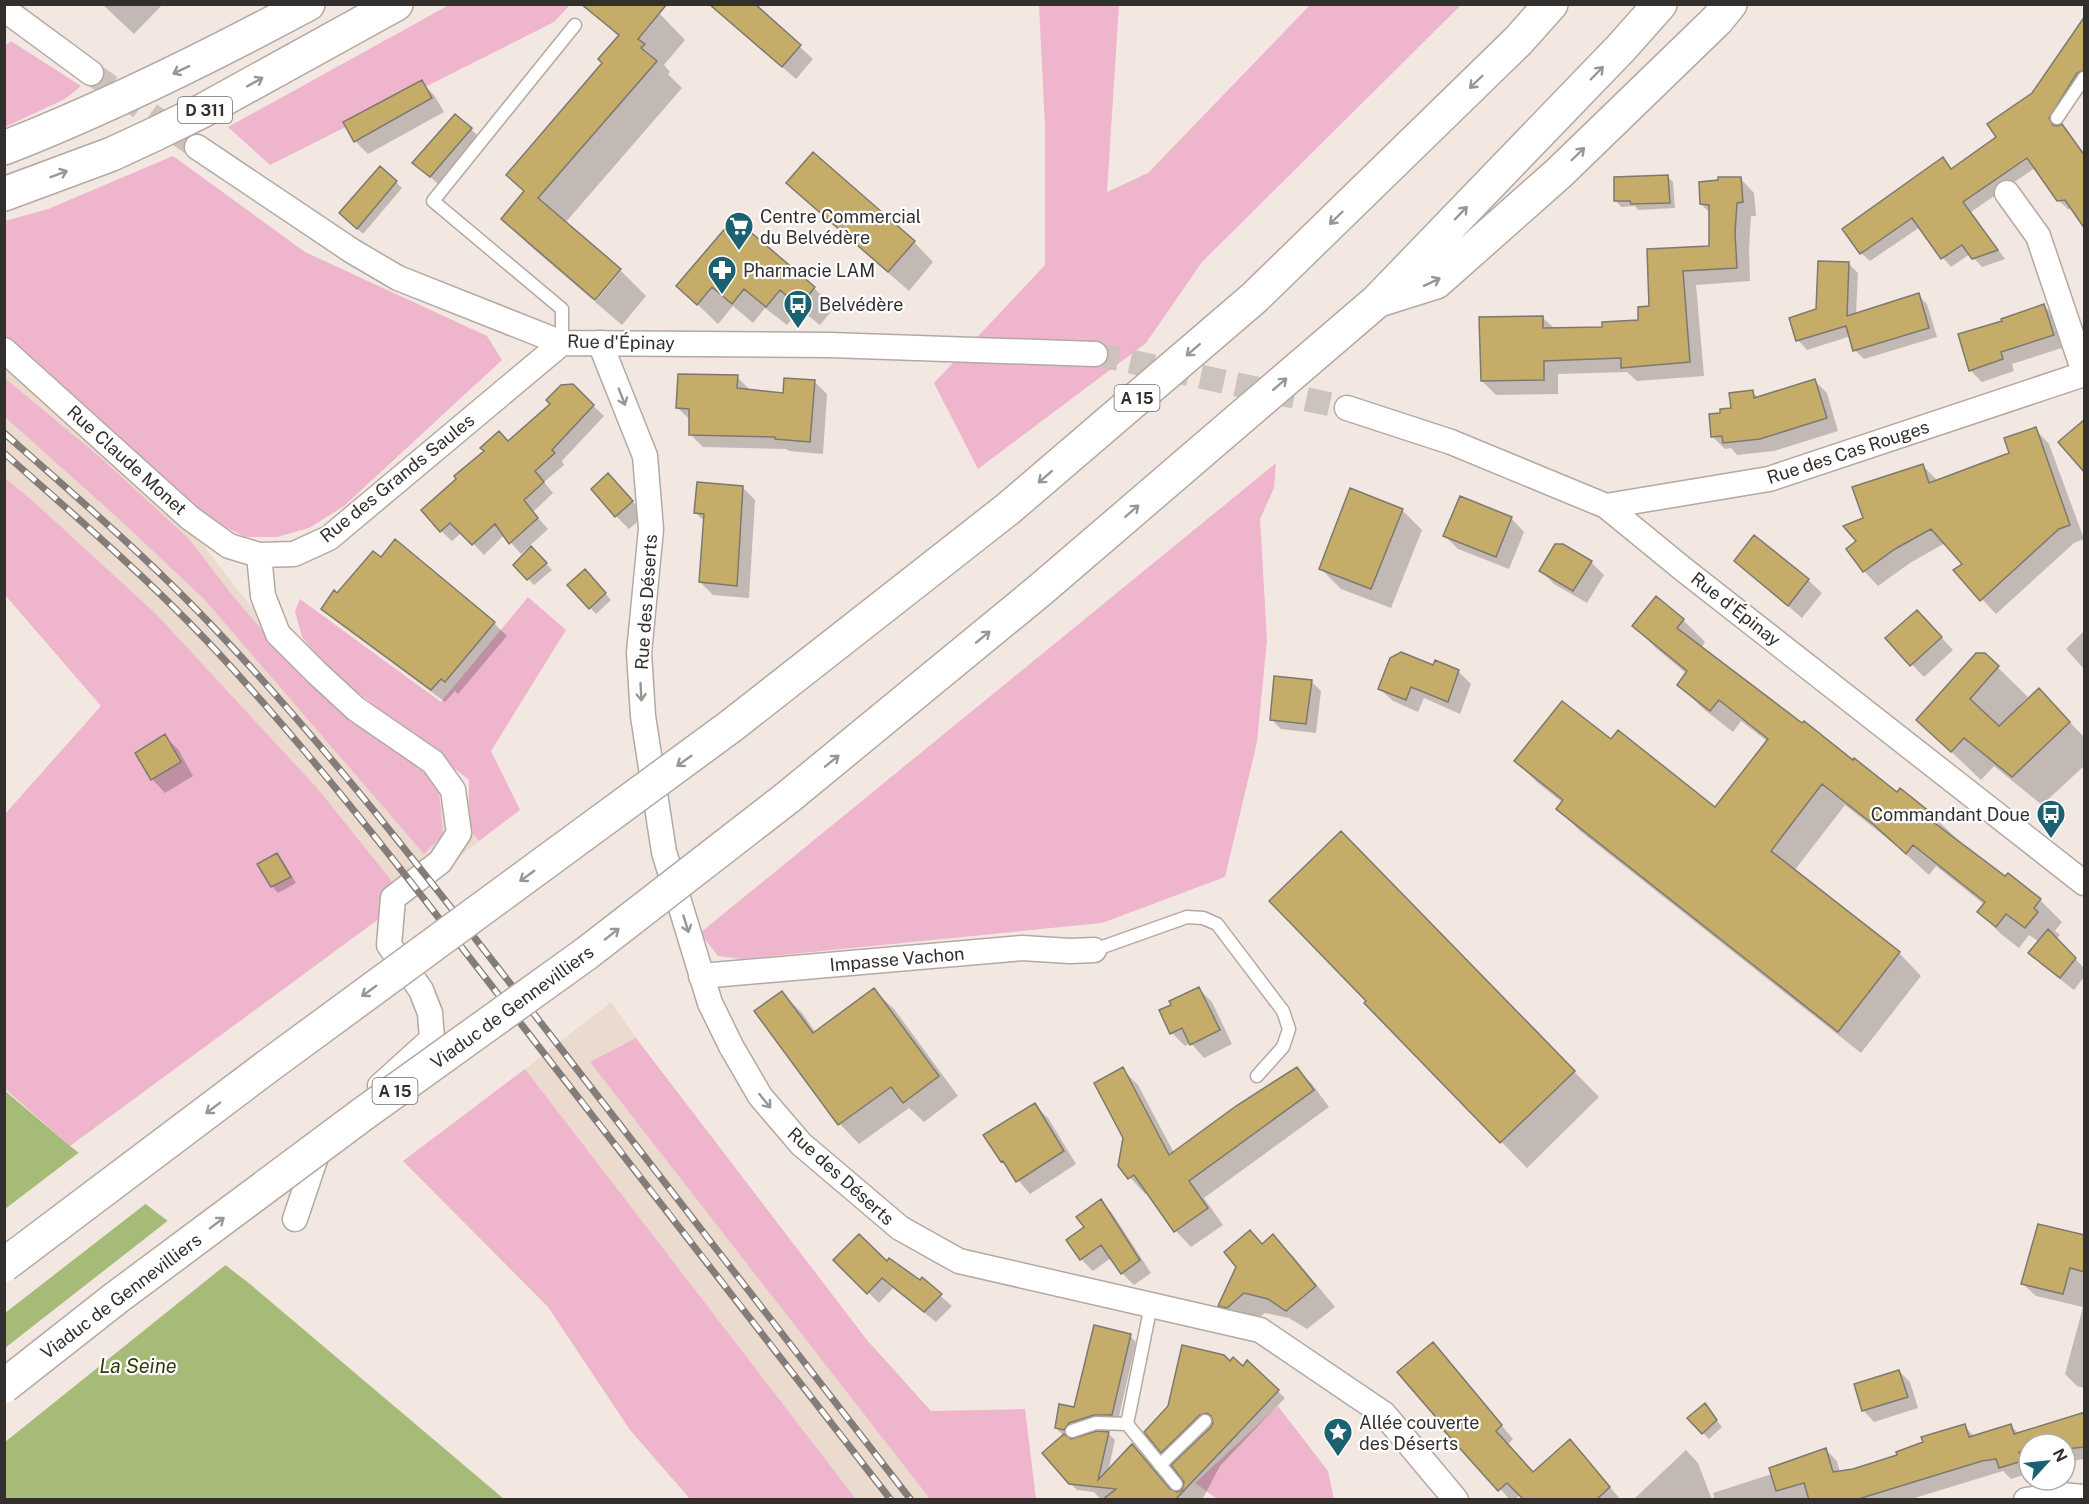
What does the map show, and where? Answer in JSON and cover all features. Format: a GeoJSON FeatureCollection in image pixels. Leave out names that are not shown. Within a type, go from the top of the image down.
{"type":"FeatureCollection","features":[{"type":"Feature","properties":{"kind":"main road","name":"D 311"},"geometry":{"type":"LineString","coordinates":[[4,148],[62,126],[190,66],[308,4]]}},
{"type":"Feature","properties":{"kind":"main road","name":"D 311"},"geometry":{"type":"LineString","coordinates":[[4,194],[112,154],[165,130],[396,4]]}},
{"type":"Feature","properties":{"kind":"main road","name":"A 15"},"geometry":{"type":"LineString","coordinates":[[4,1265],[268,1066],[731,726],[1009,508],[1254,298],[1518,41],[1551,4]]}},
{"type":"Feature","properties":{"kind":"main road","name":"A 15"},"geometry":{"type":"LineString","coordinates":[[1377,301],[1621,48],[1660,4]]}},
{"type":"Feature","properties":{"kind":"main road"},"geometry":{"type":"LineString","coordinates":[[1377,301],[1437,282],[1559,172],[1717,20],[1730,4]]}},
{"type":"Feature","properties":{"kind":"main road","name":"Viaduc de Gennevilliers"},"geometry":{"type":"LineString","coordinates":[[4,1386],[116,1298],[363,1114],[587,953],[787,798],[1039,591],[1377,301]]}},
{"type":"Feature","properties":{"kind":"street"},"geometry":{"type":"LineString","coordinates":[[5,6],[91,74]]}},
{"type":"Feature","properties":{"kind":"street","name":"Rue d'Épinay"},"geometry":{"type":"LineString","coordinates":[[197,147],[352,251],[398,278],[562,343],[841,345],[1095,354]]}},
{"type":"Feature","properties":{"kind":"street"},"geometry":{"type":"LineString","coordinates":[[2007,193],[2038,236],[2085,373]]}},
{"type":"Feature","properties":{"kind":"street","name":"Rue des Grands Saules"},"geometry":{"type":"LineString","coordinates":[[259,555],[294,554],[329,538],[562,343]]}},
{"type":"Feature","properties":{"kind":"street","name":"Rue des Déserts"},"geometry":{"type":"LineString","coordinates":[[600,343],[645,456],[651,529],[639,653],[643,716],[664,852],[710,1003],[725,1035],[760,1096],[801,1144],[900,1228],[959,1261],[1260,1330],[1384,1414],[1456,1500]]}},
{"type":"Feature","properties":{"kind":"street","name":"Rue Claude Monet"},"geometry":{"type":"LineString","coordinates":[[4,350],[190,518],[229,546],[259,555]]}},
{"type":"Feature","properties":{"kind":"street","name":"Rue des Cas Rouges"},"geometry":{"type":"LineString","coordinates":[[1605,506],[1769,479],[2085,373]]}},
{"type":"Feature","properties":{"kind":"street","name":"Rue d'Épinay"},"geometry":{"type":"LineString","coordinates":[[1347,408],[1450,442],[1605,506],[2085,883]]}},
{"type":"Feature","properties":{"kind":"street"},"geometry":{"type":"LineString","coordinates":[[259,555],[263,596],[278,634],[356,709],[433,762],[453,790],[459,833],[440,862],[393,898],[389,945],[421,990],[430,1013],[432,1039],[366,1098],[317,1154],[295,1219]]}},
{"type":"Feature","properties":{"kind":"street","name":"Impasse Vachon"},"geometry":{"type":"LineString","coordinates":[[701,976],[1022,948],[1094,950]]}},
{"type":"Feature","properties":{"kind":"street"},"geometry":{"type":"LineString","coordinates":[[2026,1500],[2060,1495],[2085,1497]]}},
{"type":"Feature","properties":{"kind":"lane"},"geometry":{"type":"LineString","coordinates":[[562,343],[562,309],[433,201],[575,25]]}},
{"type":"Feature","properties":{"kind":"lane"},"geometry":{"type":"LineString","coordinates":[[2057,118],[2085,78]]}},
{"type":"Feature","properties":{"kind":"lane"},"geometry":{"type":"LineString","coordinates":[[1094,950],[1187,917],[1203,918],[1217,924],[1283,1011],[1289,1029],[1283,1047],[1257,1076]]}},
{"type":"Feature","properties":{"kind":"lane"},"geometry":{"type":"LineString","coordinates":[[1127,1424],[1151,1305]]}},
{"type":"Feature","properties":{"kind":"lane"},"geometry":{"type":"LineString","coordinates":[[1160,1465],[1205,1421]]}},
{"type":"Feature","properties":{"kind":"lane"},"geometry":{"type":"LineString","coordinates":[[1072,1431],[1095,1423],[1127,1424],[1176,1484]]}},
{"type":"Feature","properties":{"kind":"shaded area"},"geometry":{"type":"Polygon","coordinates":[[[449,5],[570,5],[554,22],[270,165],[228,127],[449,5]]]}},
{"type":"Feature","properties":{"kind":"shaded area"},"geometry":{"type":"Polygon","coordinates":[[[1039,5],[1119,5],[1107,192],[1148,173],[1310,5],[1461,5],[1202,262],[1146,343],[978,469],[934,383],[1045,265],[1045,127],[1039,5]]]}},
{"type":"Feature","properties":{"kind":"shaded area"},"geometry":{"type":"Polygon","coordinates":[[[11,41],[81,86],[65,99],[5,127],[5,46],[11,41]]]}},
{"type":"Feature","properties":{"kind":"shaded area"},"geometry":{"type":"Polygon","coordinates":[[[173,156],[305,252],[487,336],[502,360],[344,506],[309,528],[277,537],[245,537],[208,518],[5,338],[5,221],[48,209],[173,156]]]}},
{"type":"Feature","properties":{"kind":"shaded area"},"geometry":{"type":"Polygon","coordinates":[[[4,361],[166,497],[237,589],[318,686],[479,841],[406,899],[5,530],[4,361]]]}},
{"type":"Feature","properties":{"kind":"shaded area"},"geometry":{"type":"Polygon","coordinates":[[[5,378],[101,458],[188,538],[233,596],[304,680],[417,763],[439,789],[443,835],[424,854],[204,599],[5,417],[5,378]]]}},
{"type":"Feature","properties":{"kind":"shaded area"},"geometry":{"type":"Polygon","coordinates":[[[1276,463],[1274,488],[1260,519],[1267,640],[1257,742],[1225,877],[1102,923],[742,959],[718,956],[700,933],[1276,463]]]}},
{"type":"Feature","properties":{"kind":"shaded area"},"geometry":{"type":"Polygon","coordinates":[[[4,477],[156,614],[317,788],[406,899],[70,1146],[5,1089],[5,814],[101,706],[5,595],[4,477]]]}},
{"type":"Feature","properties":{"kind":"shaded area"},"geometry":{"type":"Polygon","coordinates":[[[528,597],[566,630],[491,751],[520,810],[479,841],[468,829],[469,780],[332,672],[302,637],[295,611],[300,599],[441,702],[528,597]]]}},
{"type":"Feature","properties":{"kind":"shaded area"},"geometry":{"type":"Polygon","coordinates":[[[611,1002],[708,1141],[976,1499],[856,1499],[525,1069],[611,1002]]]}},
{"type":"Feature","properties":{"kind":"shaded area"},"geometry":{"type":"Polygon","coordinates":[[[636,1038],[867,1340],[931,1411],[1025,1409],[1036,1499],[930,1499],[590,1062],[636,1038]]]}},
{"type":"Feature","properties":{"kind":"shaded area"},"geometry":{"type":"Polygon","coordinates":[[[525,1069],[856,1499],[690,1499],[630,1430],[548,1307],[403,1161],[525,1069]]]}},
{"type":"Feature","properties":{"kind":"shaded area"},"geometry":{"type":"Polygon","coordinates":[[[1278,1406],[1328,1471],[1334,1499],[1217,1499],[1195,1483],[1278,1406]]]}},
{"type":"Feature","properties":{"kind":"water","name":"La Seine"},"geometry":{"type":"Polygon","coordinates":[[[4,1090],[70,1146],[250,1284],[504,1499],[5,1499],[4,1090]]]}},
{"type":"Feature","properties":{"kind":"pier"},"geometry":{"type":"Polygon","coordinates":[[[81,1151],[148,1202],[5,1313],[5,1209],[81,1151]]]}},
{"type":"Feature","properties":{"kind":"pier"},"geometry":{"type":"Polygon","coordinates":[[[170,1219],[228,1263],[5,1442],[5,1348],[170,1219]]]}},
{"type":"Feature","properties":{"kind":"building"},"geometry":{"type":"Polygon","coordinates":[[[581,4],[667,4],[638,39],[645,44],[641,48],[657,61],[538,198],[621,269],[595,300],[501,219],[524,191],[506,175],[602,63],[598,59],[619,35],[581,4]]]}},
{"type":"Feature","properties":{"kind":"building"},"geometry":{"type":"Polygon","coordinates":[[[709,4],[755,4],[801,45],[782,67],[709,4]]]}},
{"type":"Feature","properties":{"kind":"building"},"geometry":{"type":"Polygon","coordinates":[[[2085,16],[2085,70],[2077,73],[2049,118],[2053,125],[2062,124],[2085,156],[2085,229],[2065,200],[2057,201],[2027,158],[1963,202],[1998,250],[1972,259],[1962,245],[1941,259],[1912,218],[1860,254],[1842,229],[1943,157],[1951,169],[1996,137],[1987,124],[2032,93],[2085,16]]]}},
{"type":"Feature","properties":{"kind":"building"},"geometry":{"type":"Polygon","coordinates":[[[422,80],[432,98],[354,142],[343,122],[422,80]]]}},
{"type":"Feature","properties":{"kind":"building"},"geometry":{"type":"Polygon","coordinates":[[[455,114],[472,128],[430,177],[412,163],[455,114]]]}},
{"type":"Feature","properties":{"kind":"building"},"geometry":{"type":"Polygon","coordinates":[[[813,152],[915,241],[888,272],[786,183],[813,152]]]}},
{"type":"Feature","properties":{"kind":"building"},"geometry":{"type":"Polygon","coordinates":[[[380,166],[397,181],[357,229],[339,213],[380,166]]]}},
{"type":"Feature","properties":{"kind":"building"},"geometry":{"type":"Polygon","coordinates":[[[1668,175],[1670,203],[1631,204],[1630,201],[1614,201],[1614,177],[1668,175]]]}},
{"type":"Feature","properties":{"kind":"building"},"geometry":{"type":"Polygon","coordinates":[[[1718,177],[1741,177],[1743,202],[1737,203],[1735,233],[1737,268],[1683,271],[1690,362],[1621,368],[1621,358],[1544,361],[1544,380],[1481,381],[1479,317],[1543,316],[1543,328],[1602,327],[1602,322],[1638,320],[1638,307],[1649,306],[1647,249],[1709,246],[1709,205],[1700,204],[1699,182],[1718,180],[1718,177]]]}},
{"type":"Feature","properties":{"kind":"building","name":"Centre Commercial du Belvédère"},"geometry":{"type":"Polygon","coordinates":[[[734,218],[815,287],[799,307],[780,290],[766,307],[744,289],[732,304],[712,287],[697,305],[676,286],[734,218]]]}},
{"type":"Feature","properties":{"kind":"building"},"geometry":{"type":"Polygon","coordinates":[[[1818,261],[1849,262],[1847,316],[1919,293],[1929,328],[1853,351],[1846,326],[1796,341],[1789,318],[1816,309],[1818,261]]]}},
{"type":"Feature","properties":{"kind":"building"},"geometry":{"type":"Polygon","coordinates":[[[2044,304],[2054,335],[2001,352],[2003,359],[1969,371],[1958,334],[2002,321],[2001,319],[2044,304]]]}},
{"type":"Feature","properties":{"kind":"building"},"geometry":{"type":"Polygon","coordinates":[[[678,374],[738,375],[737,388],[783,393],[784,378],[815,380],[810,442],[775,439],[775,437],[689,435],[689,409],[676,408],[678,374]]]}},
{"type":"Feature","properties":{"kind":"building"},"geometry":{"type":"Polygon","coordinates":[[[1815,379],[1827,418],[1760,439],[1723,443],[1722,436],[1711,437],[1709,414],[1720,413],[1720,409],[1731,408],[1729,393],[1753,390],[1754,398],[1815,379]]]}},
{"type":"Feature","properties":{"kind":"building"},"geometry":{"type":"Polygon","coordinates":[[[573,384],[594,405],[552,450],[555,453],[535,471],[544,482],[524,500],[538,518],[509,544],[495,524],[472,545],[450,523],[440,532],[421,510],[456,479],[454,476],[484,451],[480,448],[499,431],[508,441],[550,404],[546,400],[561,385],[573,384]]]}},
{"type":"Feature","properties":{"kind":"building"},"geometry":{"type":"Polygon","coordinates":[[[2085,419],[2085,473],[2058,442],[2085,419]]]}},
{"type":"Feature","properties":{"kind":"building"},"geometry":{"type":"Polygon","coordinates":[[[2036,427],[2070,525],[2059,529],[1980,601],[1953,570],[1962,564],[1931,529],[1895,549],[1863,572],[1846,549],[1856,541],[1843,526],[1863,518],[1852,487],[1923,464],[1929,483],[2009,453],[2004,438],[2036,427]]]}},
{"type":"Feature","properties":{"kind":"building"},"geometry":{"type":"Polygon","coordinates":[[[608,473],[633,501],[615,517],[591,489],[608,473]]]}},
{"type":"Feature","properties":{"kind":"building"},"geometry":{"type":"Polygon","coordinates":[[[697,482],[743,486],[737,586],[699,582],[704,514],[694,513],[697,482]]]}},
{"type":"Feature","properties":{"kind":"building"},"geometry":{"type":"Polygon","coordinates":[[[1350,488],[1403,509],[1371,589],[1319,569],[1350,488]]]}},
{"type":"Feature","properties":{"kind":"building"},"geometry":{"type":"Polygon","coordinates":[[[1460,496],[1512,517],[1496,557],[1443,536],[1460,496]]]}},
{"type":"Feature","properties":{"kind":"building"},"geometry":{"type":"Polygon","coordinates":[[[1754,535],[1809,579],[1788,606],[1734,561],[1754,535]]]}},
{"type":"Feature","properties":{"kind":"building"},"geometry":{"type":"Polygon","coordinates":[[[395,539],[495,622],[445,682],[441,679],[431,690],[321,609],[334,590],[337,593],[373,551],[381,557],[395,539]]]}},
{"type":"Feature","properties":{"kind":"building"},"geometry":{"type":"Polygon","coordinates":[[[1555,544],[1563,544],[1592,561],[1573,591],[1539,571],[1555,544]]]}},
{"type":"Feature","properties":{"kind":"building"},"geometry":{"type":"Polygon","coordinates":[[[531,546],[547,563],[527,580],[513,565],[531,546]]]}},
{"type":"Feature","properties":{"kind":"building"},"geometry":{"type":"Polygon","coordinates":[[[585,569],[606,593],[589,609],[567,585],[585,569]]]}},
{"type":"Feature","properties":{"kind":"building"},"geometry":{"type":"Polygon","coordinates":[[[1656,596],[1684,619],[1677,628],[1897,792],[1900,788],[1935,816],[1932,821],[2005,876],[2008,873],[2041,899],[2034,908],[2038,912],[2025,928],[2006,914],[1996,927],[1977,912],[1985,902],[1913,845],[1906,854],[1822,784],[1771,851],[1900,952],[1838,1032],[1556,809],[1563,800],[1514,761],[1562,701],[1611,739],[1618,730],[1715,807],[1768,739],[1719,700],[1710,711],[1677,685],[1687,671],[1632,626],[1656,596]]]}},
{"type":"Feature","properties":{"kind":"building"},"geometry":{"type":"Polygon","coordinates":[[[1917,610],[1942,637],[1910,666],[1885,638],[1917,610]]]}},
{"type":"Feature","properties":{"kind":"building"},"geometry":{"type":"Polygon","coordinates":[[[1401,652],[1433,665],[1435,660],[1459,670],[1448,702],[1411,687],[1406,700],[1378,689],[1390,658],[1401,652]]]}},
{"type":"Feature","properties":{"kind":"building"},"geometry":{"type":"Polygon","coordinates":[[[1976,653],[1985,653],[1999,666],[1970,699],[1999,726],[2039,688],[2070,722],[2012,777],[1964,738],[1951,752],[1916,720],[1976,653]]]}},
{"type":"Feature","properties":{"kind":"building"},"geometry":{"type":"Polygon","coordinates":[[[1274,676],[1312,680],[1306,724],[1270,720],[1274,676]]]}},
{"type":"Feature","properties":{"kind":"building"},"geometry":{"type":"Polygon","coordinates":[[[165,734],[181,762],[151,780],[135,753],[165,734]]]}},
{"type":"Feature","properties":{"kind":"building"},"geometry":{"type":"Polygon","coordinates":[[[1341,831],[1575,1071],[1500,1143],[1269,901],[1341,831]]]}},
{"type":"Feature","properties":{"kind":"building"},"geometry":{"type":"Polygon","coordinates":[[[277,853],[291,877],[271,887],[257,864],[277,853]]]}},
{"type":"Feature","properties":{"kind":"building"},"geometry":{"type":"Polygon","coordinates":[[[2048,929],[2076,958],[2060,978],[2028,953],[2048,929]]]}},
{"type":"Feature","properties":{"kind":"building"},"geometry":{"type":"Polygon","coordinates":[[[1199,987],[1220,1030],[1190,1045],[1182,1028],[1170,1034],[1159,1010],[1171,1005],[1169,1001],[1199,987]]]}},
{"type":"Feature","properties":{"kind":"building"},"geometry":{"type":"Polygon","coordinates":[[[874,988],[939,1076],[903,1103],[891,1087],[838,1125],[754,1011],[782,991],[813,1033],[874,988]]]}},
{"type":"Feature","properties":{"kind":"building"},"geometry":{"type":"Polygon","coordinates":[[[1123,1067],[1169,1155],[1236,1106],[1297,1067],[1314,1090],[1189,1181],[1208,1208],[1174,1232],[1134,1175],[1128,1179],[1118,1166],[1123,1138],[1094,1083],[1123,1067]]]}},
{"type":"Feature","properties":{"kind":"building"},"geometry":{"type":"Polygon","coordinates":[[[1035,1103],[1064,1151],[1016,1182],[983,1135],[1035,1103]]]}},
{"type":"Feature","properties":{"kind":"building"},"geometry":{"type":"Polygon","coordinates":[[[1101,1199],[1140,1260],[1121,1274],[1101,1245],[1080,1260],[1066,1240],[1084,1227],[1076,1217],[1101,1199]]]}},
{"type":"Feature","properties":{"kind":"building"},"geometry":{"type":"Polygon","coordinates":[[[2038,1224],[2085,1235],[2085,1272],[2070,1268],[2063,1294],[2021,1284],[2038,1224]]]}},
{"type":"Feature","properties":{"kind":"building"},"geometry":{"type":"Polygon","coordinates":[[[1250,1230],[1262,1244],[1273,1234],[1316,1286],[1286,1311],[1268,1299],[1244,1293],[1227,1308],[1218,1306],[1236,1267],[1224,1252],[1250,1230]]]}},
{"type":"Feature","properties":{"kind":"building"},"geometry":{"type":"Polygon","coordinates":[[[859,1234],[887,1261],[889,1258],[920,1280],[922,1277],[942,1294],[924,1312],[882,1278],[867,1294],[833,1260],[859,1234]]]}},
{"type":"Feature","properties":{"kind":"building"},"geometry":{"type":"Polygon","coordinates":[[[1094,1325],[1131,1334],[1112,1415],[1094,1415],[1069,1423],[1064,1430],[1055,1428],[1059,1404],[1074,1407],[1094,1325]]]}},
{"type":"Feature","properties":{"kind":"building"},"geometry":{"type":"Polygon","coordinates":[[[1433,1342],[1502,1425],[1496,1431],[1533,1472],[1570,1439],[1610,1487],[1596,1500],[1524,1500],[1507,1483],[1498,1491],[1438,1424],[1440,1422],[1397,1372],[1433,1342]]]}},
{"type":"Feature","properties":{"kind":"building"},"geometry":{"type":"Polygon","coordinates":[[[1182,1345],[1224,1355],[1230,1361],[1233,1357],[1243,1366],[1247,1360],[1279,1390],[1175,1500],[1102,1500],[1116,1489],[1069,1484],[1042,1453],[1064,1434],[1071,1439],[1097,1431],[1109,1432],[1098,1480],[1132,1444],[1170,1489],[1177,1492],[1182,1490],[1184,1482],[1171,1465],[1211,1427],[1213,1423],[1211,1416],[1207,1413],[1200,1415],[1161,1453],[1144,1432],[1168,1406],[1182,1345]]]}},
{"type":"Feature","properties":{"kind":"building"},"geometry":{"type":"Polygon","coordinates":[[[1899,1370],[1908,1397],[1862,1411],[1854,1384],[1899,1370]]]}},
{"type":"Feature","properties":{"kind":"building"},"geometry":{"type":"Polygon","coordinates":[[[1705,1403],[1717,1420],[1702,1434],[1687,1418],[1705,1403]]]}},
{"type":"Feature","properties":{"kind":"building"},"geometry":{"type":"Polygon","coordinates":[[[2085,1412],[2085,1447],[2077,1448],[2077,1432],[2020,1432],[2085,1412]]]}},
{"type":"Feature","properties":{"kind":"building"},"geometry":{"type":"Polygon","coordinates":[[[1965,1424],[1969,1437],[2011,1424],[2014,1434],[2017,1433],[2017,1463],[1999,1468],[1996,1459],[1982,1461],[1855,1500],[1809,1500],[1804,1483],[1776,1491],[1769,1468],[1826,1448],[1833,1472],[1853,1469],[1897,1455],[1896,1452],[1923,1442],[1921,1437],[1965,1424]]]}},
{"type":"Feature","properties":{"kind":"tunnel"},"geometry":{"type":"LineString","coordinates":[[91,73],[197,147]]}},
{"type":"Feature","properties":{"kind":"tunnel"},"geometry":{"type":"LineString","coordinates":[[1095,354],[1347,408]]}},
{"type":"Feature","properties":{"kind":"railway"},"geometry":{"type":"LineString","coordinates":[[4,433],[113,529],[216,630],[346,776],[428,878],[911,1500]]}},
{"type":"Feature","properties":{"kind":"railway"},"geometry":{"type":"LineString","coordinates":[[4,453],[183,616],[289,732],[405,875],[891,1500]]}},
{"type":"Feature","properties":{"kind":"place","name":"Centre Commercial du Belvédère"},"geometry":{"type":"Point","coordinates":[739,252]}},
{"type":"Feature","properties":{"kind":"place","name":"Pharmacie LAM"},"geometry":{"type":"Point","coordinates":[722,296]}},
{"type":"Feature","properties":{"kind":"place","name":"Belvédère"},"geometry":{"type":"Point","coordinates":[798,330]}},
{"type":"Feature","properties":{"kind":"place","name":"Commandant Doue"},"geometry":{"type":"Point","coordinates":[2051,840]}},
{"type":"Feature","properties":{"kind":"place","name":"Allée couverte des Déserts"},"geometry":{"type":"Point","coordinates":[1338,1458]}}]}
